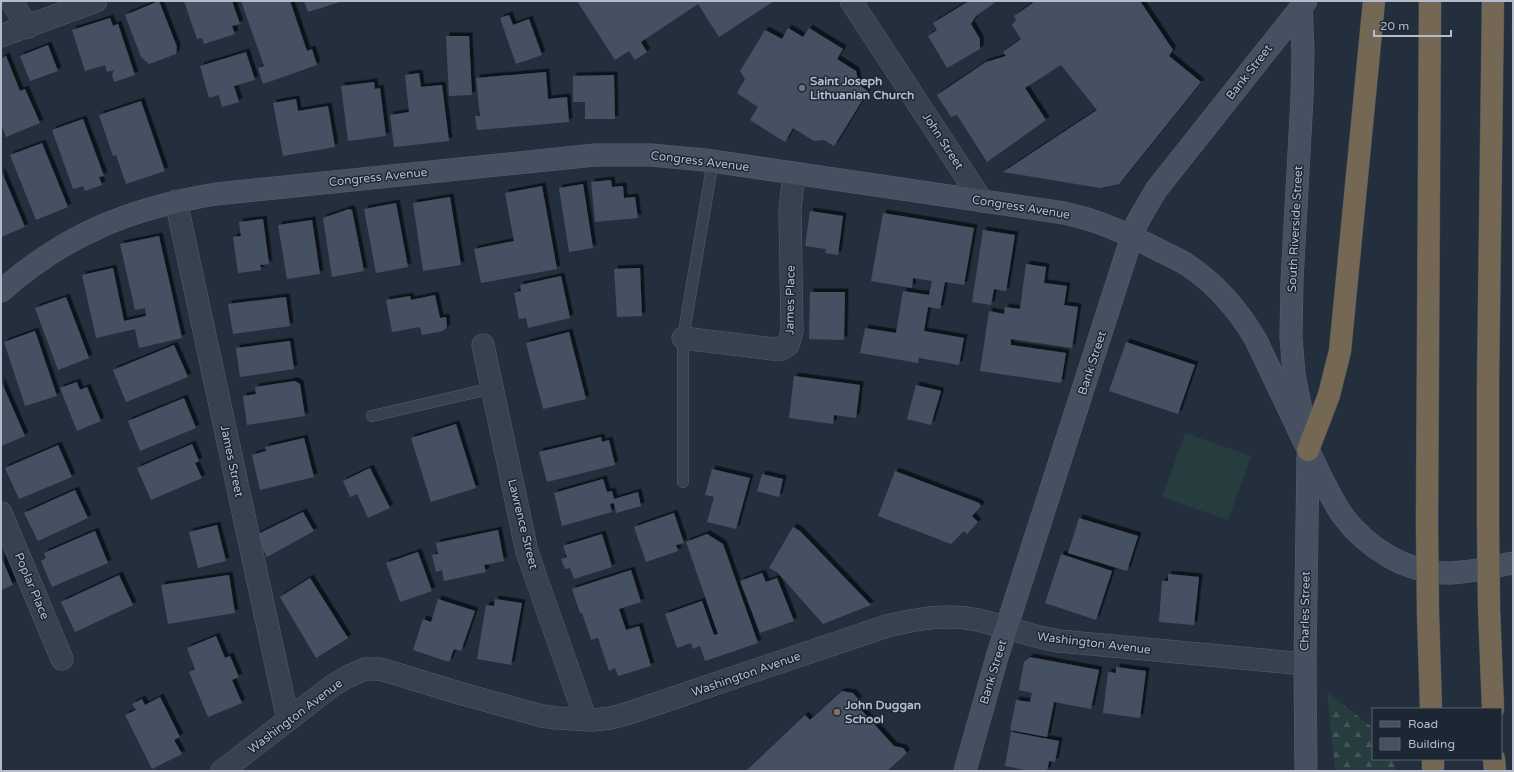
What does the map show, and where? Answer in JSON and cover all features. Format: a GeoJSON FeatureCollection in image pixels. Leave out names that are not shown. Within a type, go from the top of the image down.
{"type":"FeatureCollection","features":[{"type":"Feature","properties":{"kind":"highway"},"geometry":{"type":"LineString","coordinates":[[1308,450],[1329,395],[1340,351],[1374,1]]}},
{"type":"Feature","properties":{"kind":"highway"},"geometry":{"type":"LineString","coordinates":[[1430,1],[1427,523],[1431,708]]}},
{"type":"Feature","properties":{"kind":"highway"},"geometry":{"type":"LineString","coordinates":[[1492,708],[1489,608],[1488,384],[1493,1]]}},
{"type":"Feature","properties":{"kind":"highway"},"geometry":{"type":"LineString","coordinates":[[1433,760],[1433,771]]}},
{"type":"Feature","properties":{"kind":"highway"},"geometry":{"type":"LineString","coordinates":[[1494,760],[1495,771]]}},
{"type":"Feature","properties":{"kind":"street"},"geometry":{"type":"LineString","coordinates":[[10,1],[28,27]]}},
{"type":"Feature","properties":{"kind":"street"},"geometry":{"type":"LineString","coordinates":[[1,36],[96,1]]}},
{"type":"Feature","properties":{"kind":"street","name":"John Street"},"geometry":{"type":"LineString","coordinates":[[851,1],[982,201]]}},
{"type":"Feature","properties":{"kind":"street","name":"South Riverside Street"},"geometry":{"type":"LineString","coordinates":[[1303,3],[1302,98],[1292,281],[1291,337],[1294,374],[1308,450]]}},
{"type":"Feature","properties":{"kind":"street","name":"Bank Street"},"geometry":{"type":"LineString","coordinates":[[965,771],[1007,627],[1132,236],[1142,214],[1156,190],[1303,3]]}},
{"type":"Feature","properties":{"kind":"street","name":"Congress Avenue"},"geometry":{"type":"LineString","coordinates":[[1,291],[38,261],[78,236],[120,217],[176,201],[223,194],[595,155],[651,154],[713,161],[1064,213],[1102,222],[1132,236],[1194,270],[1215,288],[1247,324],[1308,450]]}},
{"type":"Feature","properties":{"kind":"street","name":"James Place"},"geometry":{"type":"LineString","coordinates":[[683,338],[773,349],[782,349],[788,345],[792,331],[790,209],[794,173]]}},
{"type":"Feature","properties":{"kind":"street","name":"James Street"},"geometry":{"type":"LineString","coordinates":[[176,201],[288,720]]}},
{"type":"Feature","properties":{"kind":"street","name":"Lawrence Street"},"geometry":{"type":"LineString","coordinates":[[483,345],[527,552],[586,720]]}},
{"type":"Feature","properties":{"kind":"street"},"geometry":{"type":"LineString","coordinates":[[1308,450],[1322,479],[1343,516],[1362,537],[1387,555],[1416,568],[1438,573],[1457,572],[1513,564]]}},
{"type":"Feature","properties":{"kind":"street","name":"Charles Street"},"geometry":{"type":"LineString","coordinates":[[1306,771],[1304,664],[1308,450]]}},
{"type":"Feature","properties":{"kind":"street","name":"Poplar Place"},"geometry":{"type":"LineString","coordinates":[[1,513],[62,659]]}},
{"type":"Feature","properties":{"kind":"street","name":"Washington Avenue"},"geometry":{"type":"LineString","coordinates":[[227,770],[288,720],[347,677],[371,668],[384,670],[542,716],[586,720],[611,718],[629,713],[887,626],[913,620],[940,617],[959,617],[977,620],[1058,641],[1304,664]]}},
{"type":"Feature","properties":{"kind":"lane"},"geometry":{"type":"LineString","coordinates":[[682,482],[683,338],[713,161]]}},
{"type":"Feature","properties":{"kind":"lane"},"geometry":{"type":"LineString","coordinates":[[372,416],[493,388]]}},
{"type":"Feature","properties":{"kind":"green space"},"geometry":{"type":"Polygon","coordinates":[[[1185,433],[1251,456],[1228,520],[1162,497],[1185,433]]]}},
{"type":"Feature","properties":{"kind":"green space"},"geometry":{"type":"Polygon","coordinates":[[[1327,692],[1372,727],[1372,760],[1394,760],[1395,771],[1335,771],[1327,692]]]}},
{"type":"Feature","properties":{"kind":"building"},"geometry":{"type":"Polygon","coordinates":[[[159,1],[177,47],[176,54],[149,64],[141,57],[125,15],[159,1]]]}},
{"type":"Feature","properties":{"kind":"building"},"geometry":{"type":"Polygon","coordinates":[[[184,1],[232,1],[240,24],[232,26],[235,34],[204,44],[202,38],[197,39],[184,1]]]}},
{"type":"Feature","properties":{"kind":"building"},"geometry":{"type":"Polygon","coordinates":[[[241,1],[290,1],[307,51],[312,49],[317,65],[263,84],[258,68],[264,66],[241,1]]]}},
{"type":"Feature","properties":{"kind":"building"},"geometry":{"type":"Polygon","coordinates":[[[304,1],[343,1],[308,12],[304,1]]]}},
{"type":"Feature","properties":{"kind":"building"},"geometry":{"type":"Polygon","coordinates":[[[577,1],[774,1],[719,37],[698,4],[641,42],[647,52],[635,60],[629,51],[615,60],[577,1]]]}},
{"type":"Feature","properties":{"kind":"building"},"geometry":{"type":"Polygon","coordinates":[[[969,1],[997,1],[976,16],[971,24],[980,39],[980,49],[947,68],[928,36],[937,30],[933,23],[969,1]]]}},
{"type":"Feature","properties":{"kind":"building"},"geometry":{"type":"Polygon","coordinates":[[[1032,1],[1140,1],[1173,50],[1169,56],[1201,82],[1119,184],[1100,188],[1003,172],[1097,110],[1061,65],[1025,88],[1046,120],[987,162],[957,115],[951,117],[937,95],[986,62],[1006,56],[1003,52],[1021,39],[1012,25],[1016,20],[1014,16],[1033,3],[1032,1]]]}},
{"type":"Feature","properties":{"kind":"building"},"geometry":{"type":"Polygon","coordinates":[[[509,15],[513,25],[529,19],[542,55],[516,64],[500,18],[509,15]]]}},
{"type":"Feature","properties":{"kind":"building"},"geometry":{"type":"Polygon","coordinates":[[[110,18],[113,26],[118,24],[135,75],[114,82],[112,75],[114,70],[107,72],[105,65],[85,71],[72,30],[110,18]]]}},
{"type":"Feature","properties":{"kind":"building","name":"Saint Joseph Lithuanian Church"},"geometry":{"type":"Polygon","coordinates":[[[788,28],[803,37],[809,28],[843,49],[837,59],[856,71],[859,85],[868,91],[834,146],[824,140],[814,141],[793,128],[785,142],[750,120],[758,107],[737,93],[745,79],[740,71],[765,30],[782,39],[788,28]]]}},
{"type":"Feature","properties":{"kind":"building"},"geometry":{"type":"Polygon","coordinates":[[[446,36],[469,36],[472,95],[449,96],[446,36]]]}},
{"type":"Feature","properties":{"kind":"building"},"geometry":{"type":"Polygon","coordinates":[[[48,45],[58,71],[30,81],[20,56],[48,45]]]}},
{"type":"Feature","properties":{"kind":"building"},"geometry":{"type":"Polygon","coordinates":[[[246,52],[255,80],[234,86],[239,102],[222,107],[219,95],[209,98],[200,66],[246,52]]]}},
{"type":"Feature","properties":{"kind":"building"},"geometry":{"type":"Polygon","coordinates":[[[6,56],[20,91],[25,89],[40,123],[6,137],[1,124],[1,59],[6,56]]]}},
{"type":"Feature","properties":{"kind":"building"},"geometry":{"type":"Polygon","coordinates":[[[546,72],[548,99],[567,97],[569,122],[477,130],[475,116],[480,116],[476,78],[546,72]]]}},
{"type":"Feature","properties":{"kind":"building"},"geometry":{"type":"Polygon","coordinates":[[[419,73],[421,87],[442,85],[449,141],[394,147],[390,115],[409,112],[405,75],[419,73]]]}},
{"type":"Feature","properties":{"kind":"building"},"geometry":{"type":"Polygon","coordinates":[[[614,75],[615,119],[585,119],[585,102],[573,102],[573,76],[614,75]]]}},
{"type":"Feature","properties":{"kind":"building"},"geometry":{"type":"Polygon","coordinates":[[[374,82],[375,89],[380,88],[386,136],[348,141],[341,86],[374,82]]]}},
{"type":"Feature","properties":{"kind":"building"},"geometry":{"type":"Polygon","coordinates":[[[296,99],[298,111],[328,106],[335,147],[283,156],[273,103],[296,99]]]}},
{"type":"Feature","properties":{"kind":"building"},"geometry":{"type":"Polygon","coordinates":[[[141,101],[165,171],[126,184],[116,155],[113,156],[99,115],[141,101]]]}},
{"type":"Feature","properties":{"kind":"building"},"geometry":{"type":"Polygon","coordinates":[[[83,119],[104,176],[99,177],[102,185],[85,191],[83,186],[73,189],[52,130],[83,119]]]}},
{"type":"Feature","properties":{"kind":"building"},"geometry":{"type":"Polygon","coordinates":[[[42,143],[68,207],[36,220],[10,155],[42,143]]]}},
{"type":"Feature","properties":{"kind":"building"},"geometry":{"type":"Polygon","coordinates":[[[1,170],[25,227],[1,237],[1,170]]]}},
{"type":"Feature","properties":{"kind":"building"},"geometry":{"type":"Polygon","coordinates":[[[611,180],[612,187],[623,186],[624,198],[635,197],[638,218],[595,222],[591,182],[611,180]]]}},
{"type":"Feature","properties":{"kind":"building"},"geometry":{"type":"Polygon","coordinates":[[[583,184],[593,248],[569,252],[559,188],[583,184]]]}},
{"type":"Feature","properties":{"kind":"building"},"geometry":{"type":"Polygon","coordinates":[[[542,186],[557,269],[481,283],[474,249],[514,241],[505,193],[542,186]]]}},
{"type":"Feature","properties":{"kind":"building"},"geometry":{"type":"Polygon","coordinates":[[[450,197],[461,265],[423,271],[413,203],[450,197]]]}},
{"type":"Feature","properties":{"kind":"building"},"geometry":{"type":"Polygon","coordinates":[[[396,203],[408,267],[376,273],[364,209],[396,203]]]}},
{"type":"Feature","properties":{"kind":"building"},"geometry":{"type":"Polygon","coordinates":[[[349,209],[352,210],[364,271],[332,277],[323,218],[349,209]]]}},
{"type":"Feature","properties":{"kind":"building"},"geometry":{"type":"Polygon","coordinates":[[[810,211],[843,216],[838,255],[825,253],[826,249],[805,246],[810,211]]]}},
{"type":"Feature","properties":{"kind":"building"},"geometry":{"type":"Polygon","coordinates":[[[883,213],[974,228],[964,285],[945,282],[940,309],[928,307],[924,331],[964,338],[959,365],[919,358],[918,363],[860,353],[865,328],[896,333],[903,291],[929,295],[932,281],[913,278],[912,288],[871,281],[883,213]]]}},
{"type":"Feature","properties":{"kind":"building"},"geometry":{"type":"Polygon","coordinates":[[[263,219],[269,264],[260,265],[261,270],[238,273],[233,237],[241,236],[239,222],[263,219]]]}},
{"type":"Feature","properties":{"kind":"building"},"geometry":{"type":"Polygon","coordinates":[[[312,220],[320,274],[287,279],[278,225],[312,220]]]}},
{"type":"Feature","properties":{"kind":"building"},"geometry":{"type":"Polygon","coordinates":[[[983,230],[1015,235],[1006,291],[994,289],[991,305],[972,302],[983,230]]]}},
{"type":"Feature","properties":{"kind":"building"},"geometry":{"type":"Polygon","coordinates":[[[159,236],[182,338],[139,348],[135,329],[96,338],[82,275],[113,268],[124,321],[146,316],[145,308],[135,310],[120,244],[159,236]]]}},
{"type":"Feature","properties":{"kind":"building"},"geometry":{"type":"Polygon","coordinates":[[[1026,264],[1046,267],[1044,283],[1067,286],[1064,305],[1078,307],[1072,348],[1011,339],[1011,345],[1066,353],[1061,383],[980,371],[989,311],[1004,314],[1005,307],[1020,309],[1026,264]]]}},
{"type":"Feature","properties":{"kind":"building"},"geometry":{"type":"Polygon","coordinates":[[[640,268],[642,316],[617,317],[614,269],[640,268]]]}},
{"type":"Feature","properties":{"kind":"building"},"geometry":{"type":"Polygon","coordinates":[[[561,276],[570,318],[528,328],[526,318],[519,319],[514,293],[521,291],[520,285],[561,276]]]}},
{"type":"Feature","properties":{"kind":"building"},"geometry":{"type":"Polygon","coordinates":[[[810,292],[845,292],[844,340],[809,339],[810,292]]]}},
{"type":"Feature","properties":{"kind":"building"},"geometry":{"type":"Polygon","coordinates":[[[435,295],[440,318],[446,317],[447,327],[443,331],[422,335],[420,327],[392,332],[386,300],[410,296],[411,300],[435,295]]]}},
{"type":"Feature","properties":{"kind":"building"},"geometry":{"type":"Polygon","coordinates":[[[66,297],[89,358],[58,370],[35,308],[66,297]]]}},
{"type":"Feature","properties":{"kind":"building"},"geometry":{"type":"Polygon","coordinates":[[[286,297],[290,326],[233,334],[228,304],[286,297]]]}},
{"type":"Feature","properties":{"kind":"building"},"geometry":{"type":"Polygon","coordinates":[[[35,331],[57,396],[25,406],[4,342],[35,331]]]}},
{"type":"Feature","properties":{"kind":"building"},"geometry":{"type":"Polygon","coordinates":[[[569,332],[586,399],[543,409],[526,343],[569,332]]]}},
{"type":"Feature","properties":{"kind":"building"},"geometry":{"type":"Polygon","coordinates":[[[290,341],[294,369],[240,377],[236,348],[290,341]]]}},
{"type":"Feature","properties":{"kind":"building"},"geometry":{"type":"Polygon","coordinates":[[[1126,342],[1195,365],[1178,414],[1109,391],[1126,342]]]}},
{"type":"Feature","properties":{"kind":"building"},"geometry":{"type":"Polygon","coordinates":[[[174,345],[188,377],[126,402],[113,370],[174,345]]]}},
{"type":"Feature","properties":{"kind":"building"},"geometry":{"type":"Polygon","coordinates":[[[794,376],[860,385],[856,418],[834,415],[833,424],[789,418],[794,376]]]}},
{"type":"Feature","properties":{"kind":"building"},"geometry":{"type":"Polygon","coordinates":[[[1,381],[25,436],[1,446],[1,381]]]}},
{"type":"Feature","properties":{"kind":"building"},"geometry":{"type":"Polygon","coordinates":[[[295,381],[300,384],[305,416],[247,425],[243,396],[256,394],[255,387],[295,381]]]}},
{"type":"Feature","properties":{"kind":"building"},"geometry":{"type":"Polygon","coordinates":[[[77,382],[80,390],[87,387],[101,421],[77,431],[60,388],[77,382]]]}},
{"type":"Feature","properties":{"kind":"building"},"geometry":{"type":"Polygon","coordinates":[[[916,385],[941,391],[931,425],[907,419],[916,385]]]}},
{"type":"Feature","properties":{"kind":"building"},"geometry":{"type":"Polygon","coordinates":[[[184,398],[196,428],[140,451],[128,421],[184,398]]]}},
{"type":"Feature","properties":{"kind":"building"},"geometry":{"type":"Polygon","coordinates":[[[456,424],[476,488],[431,502],[411,438],[456,424]]]}},
{"type":"Feature","properties":{"kind":"building"},"geometry":{"type":"Polygon","coordinates":[[[601,437],[602,442],[609,440],[615,465],[547,482],[539,452],[601,437]]]}},
{"type":"Feature","properties":{"kind":"building"},"geometry":{"type":"Polygon","coordinates":[[[304,438],[314,477],[260,490],[252,455],[266,451],[265,447],[304,438]]]}},
{"type":"Feature","properties":{"kind":"building"},"geometry":{"type":"Polygon","coordinates":[[[192,444],[199,461],[195,463],[202,478],[151,500],[137,468],[192,444]]]}},
{"type":"Feature","properties":{"kind":"building"},"geometry":{"type":"Polygon","coordinates":[[[58,445],[72,477],[19,499],[5,468],[58,445]]]}},
{"type":"Feature","properties":{"kind":"building"},"geometry":{"type":"Polygon","coordinates":[[[370,468],[390,508],[368,518],[357,494],[350,497],[343,481],[370,468]]]}},
{"type":"Feature","properties":{"kind":"building"},"geometry":{"type":"Polygon","coordinates":[[[712,469],[750,478],[736,529],[707,522],[714,497],[705,495],[712,469]]]}},
{"type":"Feature","properties":{"kind":"building"},"geometry":{"type":"Polygon","coordinates":[[[895,471],[979,503],[981,506],[972,516],[978,522],[967,534],[964,531],[951,544],[878,516],[895,471]]]}},
{"type":"Feature","properties":{"kind":"building"},"geometry":{"type":"Polygon","coordinates":[[[762,474],[783,479],[779,497],[757,491],[762,474]]]}},
{"type":"Feature","properties":{"kind":"building"},"geometry":{"type":"Polygon","coordinates":[[[603,479],[607,492],[612,491],[614,499],[638,492],[641,506],[616,513],[614,503],[610,504],[612,512],[562,526],[554,493],[603,479]]]}},
{"type":"Feature","properties":{"kind":"building"},"geometry":{"type":"Polygon","coordinates":[[[75,490],[88,518],[38,541],[24,513],[75,490]]]}},
{"type":"Feature","properties":{"kind":"building"},"geometry":{"type":"Polygon","coordinates":[[[303,512],[314,531],[267,557],[256,535],[303,512]]]}},
{"type":"Feature","properties":{"kind":"building"},"geometry":{"type":"Polygon","coordinates":[[[674,513],[684,543],[676,545],[678,551],[646,562],[634,527],[674,513]]]}},
{"type":"Feature","properties":{"kind":"building"},"geometry":{"type":"Polygon","coordinates":[[[1079,518],[1138,536],[1127,571],[1068,553],[1079,518]]]}},
{"type":"Feature","properties":{"kind":"building"},"geometry":{"type":"Polygon","coordinates":[[[217,525],[226,561],[198,568],[189,532],[217,525]]]}},
{"type":"Feature","properties":{"kind":"building"},"geometry":{"type":"Polygon","coordinates":[[[793,527],[800,531],[871,605],[823,624],[777,572],[769,568],[793,527]]]}},
{"type":"Feature","properties":{"kind":"building"},"geometry":{"type":"Polygon","coordinates":[[[498,530],[504,561],[484,565],[486,572],[444,581],[442,570],[436,572],[432,555],[438,554],[436,543],[498,530]]]}},
{"type":"Feature","properties":{"kind":"building"},"geometry":{"type":"Polygon","coordinates":[[[95,531],[108,563],[52,587],[41,561],[46,558],[44,553],[95,531]]]}},
{"type":"Feature","properties":{"kind":"building"},"geometry":{"type":"Polygon","coordinates":[[[602,534],[612,567],[574,579],[570,568],[565,569],[561,559],[567,557],[563,546],[602,534]]]}},
{"type":"Feature","properties":{"kind":"building"},"geometry":{"type":"Polygon","coordinates":[[[707,534],[723,544],[758,643],[705,661],[700,646],[693,649],[691,643],[677,648],[665,614],[702,601],[714,635],[718,634],[686,542],[707,534]]]}},
{"type":"Feature","properties":{"kind":"building"},"geometry":{"type":"Polygon","coordinates":[[[418,552],[432,591],[400,602],[386,563],[418,552]]]}},
{"type":"Feature","properties":{"kind":"building"},"geometry":{"type":"Polygon","coordinates":[[[1061,554],[1112,571],[1096,620],[1045,603],[1061,554]]]}},
{"type":"Feature","properties":{"kind":"building"},"geometry":{"type":"Polygon","coordinates":[[[1,556],[13,585],[1,590],[1,556]]]}},
{"type":"Feature","properties":{"kind":"building"},"geometry":{"type":"Polygon","coordinates":[[[631,570],[641,602],[619,609],[626,630],[639,626],[651,666],[618,676],[615,668],[609,671],[598,638],[591,640],[572,589],[631,570]]]}},
{"type":"Feature","properties":{"kind":"building"},"geometry":{"type":"Polygon","coordinates":[[[762,573],[766,582],[777,578],[794,621],[760,633],[740,581],[762,573]]]}},
{"type":"Feature","properties":{"kind":"building"},"geometry":{"type":"Polygon","coordinates":[[[1168,574],[1199,577],[1194,625],[1159,622],[1162,581],[1168,581],[1168,574]]]}},
{"type":"Feature","properties":{"kind":"building"},"geometry":{"type":"Polygon","coordinates":[[[119,575],[133,605],[75,632],[61,602],[119,575]]]}},
{"type":"Feature","properties":{"kind":"building"},"geometry":{"type":"Polygon","coordinates":[[[229,575],[235,613],[168,624],[161,585],[229,575]]]}},
{"type":"Feature","properties":{"kind":"building"},"geometry":{"type":"Polygon","coordinates":[[[310,578],[348,638],[316,658],[280,597],[310,578]]]}},
{"type":"Feature","properties":{"kind":"building"},"geometry":{"type":"Polygon","coordinates":[[[438,599],[475,611],[461,651],[454,649],[449,662],[413,650],[423,619],[431,622],[438,599]]]}},
{"type":"Feature","properties":{"kind":"building"},"geometry":{"type":"Polygon","coordinates":[[[495,599],[522,603],[511,665],[477,659],[486,605],[494,606],[495,599]]]}},
{"type":"Feature","properties":{"kind":"building"},"geometry":{"type":"Polygon","coordinates":[[[216,636],[225,658],[230,656],[239,677],[232,680],[242,703],[208,717],[189,672],[195,669],[187,648],[216,636]]]}},
{"type":"Feature","properties":{"kind":"building"},"geometry":{"type":"Polygon","coordinates":[[[1030,657],[1099,670],[1091,709],[1054,702],[1047,737],[1010,730],[1016,700],[1030,702],[1032,693],[1019,690],[1024,662],[1030,657]]]}},
{"type":"Feature","properties":{"kind":"building"},"geometry":{"type":"Polygon","coordinates":[[[1116,667],[1146,671],[1140,718],[1103,713],[1108,672],[1116,673],[1116,667]]]}},
{"type":"Feature","properties":{"kind":"building"},"geometry":{"type":"Polygon","coordinates":[[[842,691],[853,693],[859,700],[855,703],[894,746],[903,748],[907,753],[887,771],[746,771],[805,715],[810,720],[842,691]]]}},
{"type":"Feature","properties":{"kind":"building"},"geometry":{"type":"Polygon","coordinates":[[[160,697],[180,737],[174,740],[182,754],[152,769],[125,715],[136,710],[132,704],[142,699],[145,705],[160,697]]]}},
{"type":"Feature","properties":{"kind":"building"},"geometry":{"type":"Polygon","coordinates":[[[1011,732],[1059,741],[1055,762],[1049,761],[1047,771],[1030,771],[1005,766],[1011,732]]]}},
{"type":"Feature","properties":{"kind":"place","name":"Saint Joseph Lithuanian Church"},"geometry":{"type":"Point","coordinates":[802,88]}},
{"type":"Feature","properties":{"kind":"place","name":"John Duggan School"},"geometry":{"type":"Point","coordinates":[837,712]}}]}
